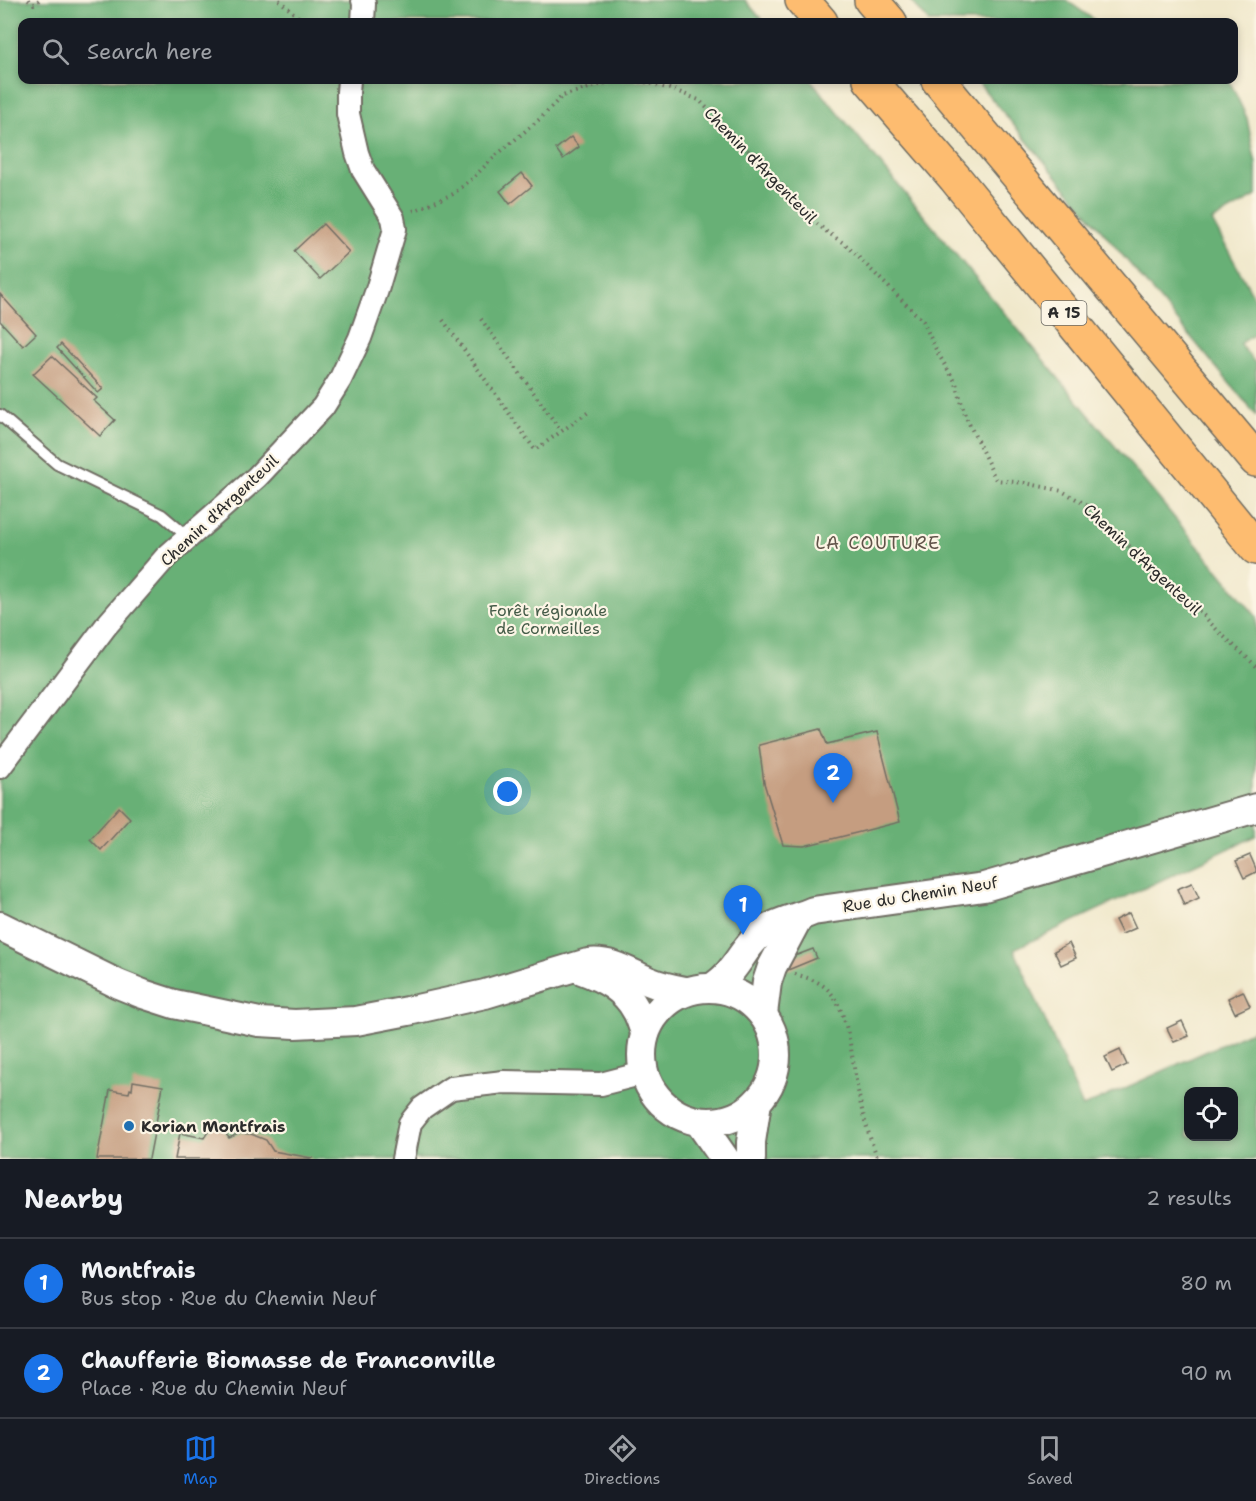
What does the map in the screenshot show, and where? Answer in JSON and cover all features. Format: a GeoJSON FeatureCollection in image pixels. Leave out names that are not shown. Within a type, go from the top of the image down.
{"type":"FeatureCollection","features":[{"type":"Feature","properties":{"kind":"highway"},"geometry":{"type":"LineString","coordinates":[[802,0],[818,18]]}},
{"type":"Feature","properties":{"kind":"highway"},"geometry":{"type":"LineString","coordinates":[[871,0],[887,18]]}},
{"type":"Feature","properties":{"kind":"highway","name":"A 15"},"geometry":{"type":"LineString","coordinates":[[873,84],[955,178],[1256,549]]}},
{"type":"Feature","properties":{"kind":"highway"},"geometry":{"type":"LineString","coordinates":[[941,84],[1256,460]]}},
{"type":"Feature","properties":{"kind":"street"},"geometry":{"type":"LineString","coordinates":[[363,0],[363,18]]}},
{"type":"Feature","properties":{"kind":"street"},"geometry":{"type":"LineString","coordinates":[[349,84],[348,114],[357,153],[363,170],[394,224]]}},
{"type":"Feature","properties":{"kind":"street","name":"Chemin d'Argenteuil"},"geometry":{"type":"LineString","coordinates":[[0,767],[106,627],[166,557],[257,477],[323,407],[340,380],[360,338],[377,290],[394,224]]}},
{"type":"Feature","properties":{"kind":"street","name":"Rue du Chemin Neuf"},"geometry":{"type":"LineString","coordinates":[[699,990],[728,974],[757,936],[770,927],[813,911],[984,887],[1256,808]]}},
{"type":"Feature","properties":{"kind":"street"},"geometry":{"type":"LineString","coordinates":[[763,1014],[767,982],[772,967],[798,918]]}},
{"type":"Feature","properties":{"kind":"street"},"geometry":{"type":"LineString","coordinates":[[0,926],[118,984],[144,994],[174,1004],[259,1022],[323,1024],[356,1021],[484,994],[598,961],[615,965],[667,988],[732,991],[749,1000],[763,1014],[772,1031],[776,1049],[775,1068],[769,1087],[757,1102],[741,1115],[720,1121],[699,1122],[668,1108],[655,1096],[644,1073],[641,1059],[645,1032],[661,1008],[675,996],[699,990]]}},
{"type":"Feature","properties":{"kind":"street"},"geometry":{"type":"LineString","coordinates":[[575,968],[607,981],[630,999],[638,1012],[645,1032]]}},
{"type":"Feature","properties":{"kind":"street"},"geometry":{"type":"LineString","coordinates":[[403,1159],[410,1123],[422,1108],[451,1088],[504,1082],[601,1084],[644,1073]]}},
{"type":"Feature","properties":{"kind":"street"},"geometry":{"type":"LineString","coordinates":[[751,1159],[757,1102]]}},
{"type":"Feature","properties":{"kind":"street"},"geometry":{"type":"LineString","coordinates":[[699,1122],[725,1159]]}},
{"type":"Feature","properties":{"kind":"lane"},"geometry":{"type":"LineString","coordinates":[[0,415],[57,464],[162,515],[188,537]]}},
{"type":"Feature","properties":{"kind":"path"},"geometry":{"type":"LineString","coordinates":[[28,0],[34,4],[39,0]]}},
{"type":"Feature","properties":{"kind":"path"},"geometry":{"type":"LineString","coordinates":[[279,0],[299,18]]}},
{"type":"Feature","properties":{"kind":"path","name":"Chemin d'Argenteuil"},"geometry":{"type":"LineString","coordinates":[[394,224],[453,194],[541,118],[562,96],[602,84]]}},
{"type":"Feature","properties":{"kind":"path","name":"Chemin d'Argenteuil"},"geometry":{"type":"LineString","coordinates":[[652,84],[699,100],[786,189],[798,208],[845,244],[923,321],[937,352],[956,383],[965,415],[996,480],[1062,490],[1085,504],[1256,666]]}},
{"type":"Feature","properties":{"kind":"path"},"geometry":{"type":"LineString","coordinates":[[481,319],[561,431]]}},
{"type":"Feature","properties":{"kind":"path"},"geometry":{"type":"LineString","coordinates":[[443,320],[535,450],[590,411]]}},
{"type":"Feature","properties":{"kind":"green space","name":"Forêt régionale de Cormeilles"},"geometry":{"type":"Polygon","coordinates":[[[0,0],[745,0],[761,18],[18,18],[18,84],[814,84],[1256,616],[1256,836],[1014,949],[1083,1107],[1256,1029],[1256,1159],[0,1159],[0,0]]]}},
{"type":"Feature","properties":{"kind":"green space"},"geometry":{"type":"Polygon","coordinates":[[[910,0],[1066,0],[1091,18],[926,18],[910,0]]]}},
{"type":"Feature","properties":{"kind":"green space"},"geometry":{"type":"Polygon","coordinates":[[[979,84],[1231,84],[1247,118],[1256,165],[1256,196],[1212,221],[1256,301],[1256,333],[1240,344],[1256,364],[1256,415],[979,84]]]}},
{"type":"Feature","properties":{"kind":"building"},"geometry":{"type":"Polygon","coordinates":[[[571,137],[579,147],[563,159],[556,149],[571,137]]]}},
{"type":"Feature","properties":{"kind":"building"},"geometry":{"type":"Polygon","coordinates":[[[522,173],[532,186],[510,204],[500,191],[522,173]]]}},
{"type":"Feature","properties":{"kind":"building"},"geometry":{"type":"Polygon","coordinates":[[[323,224],[349,252],[320,279],[294,251],[323,224]]]}},
{"type":"Feature","properties":{"kind":"building"},"geometry":{"type":"Polygon","coordinates":[[[0,294],[36,334],[23,346],[0,321],[0,294]]]}},
{"type":"Feature","properties":{"kind":"building"},"geometry":{"type":"Polygon","coordinates":[[[61,344],[103,389],[98,393],[57,348],[61,344]]]}},
{"type":"Feature","properties":{"kind":"building"},"geometry":{"type":"Polygon","coordinates":[[[52,356],[97,398],[94,401],[115,420],[100,436],[33,374],[52,356]]]}},
{"type":"Feature","properties":{"kind":"building"},"geometry":{"type":"Polygon","coordinates":[[[821,729],[827,744],[877,732],[900,822],[804,846],[783,845],[764,783],[759,745],[821,729]]]}},
{"type":"Feature","properties":{"kind":"building"},"geometry":{"type":"Polygon","coordinates":[[[119,807],[130,818],[101,850],[90,839],[119,807]]]}},
{"type":"Feature","properties":{"kind":"building"},"geometry":{"type":"Polygon","coordinates":[[[1250,855],[1256,872],[1244,878],[1236,861],[1250,855]]]}},
{"type":"Feature","properties":{"kind":"building"},"geometry":{"type":"Polygon","coordinates":[[[1192,883],[1199,898],[1184,905],[1177,889],[1192,883]]]}},
{"type":"Feature","properties":{"kind":"building"},"geometry":{"type":"Polygon","coordinates":[[[1129,913],[1136,928],[1122,934],[1115,920],[1129,913]]]}},
{"type":"Feature","properties":{"kind":"building"},"geometry":{"type":"Polygon","coordinates":[[[1069,943],[1076,958],[1061,965],[1054,951],[1069,943]]]}},
{"type":"Feature","properties":{"kind":"building"},"geometry":{"type":"Polygon","coordinates":[[[813,949],[817,958],[788,970],[784,960],[813,949]]]}},
{"type":"Feature","properties":{"kind":"building"},"geometry":{"type":"Polygon","coordinates":[[[1243,991],[1250,1006],[1235,1013],[1228,998],[1243,991]]]}},
{"type":"Feature","properties":{"kind":"building"},"geometry":{"type":"Polygon","coordinates":[[[1182,1021],[1189,1036],[1174,1042],[1167,1028],[1182,1021]]]}},
{"type":"Feature","properties":{"kind":"building"},"geometry":{"type":"Polygon","coordinates":[[[1120,1050],[1127,1065],[1112,1072],[1105,1057],[1120,1050]]]}},
{"type":"Feature","properties":{"kind":"building","name":"Korian Montfrais"},"geometry":{"type":"Polygon","coordinates":[[[133,1081],[163,1086],[149,1159],[97,1159],[110,1090],[129,1093],[130,1089],[132,1090],[133,1081]]]}},
{"type":"Feature","properties":{"kind":"building","name":"Korian Montfrais"},"geometry":{"type":"Polygon","coordinates":[[[218,1123],[229,1138],[240,1133],[251,1134],[266,1140],[273,1151],[312,1158],[175,1159],[180,1133],[204,1138],[209,1130],[218,1123]]]}},
{"type":"Feature","properties":{"kind":"place","name":"Chaufferie Biomasse de Franconville"},"geometry":{"type":"Point","coordinates":[833,803]}},
{"type":"Feature","properties":{"kind":"place","name":"Montfrais"},"geometry":{"type":"Point","coordinates":[743,935]}},
{"type":"Feature","properties":{"kind":"place","name":"Korian Montfrais"},"geometry":{"type":"Point","coordinates":[129,1126]}},
{"type":"Feature","properties":{"kind":"district","name":"LA COUTURE"},"geometry":{"type":"Point","coordinates":[878,543]}}]}
